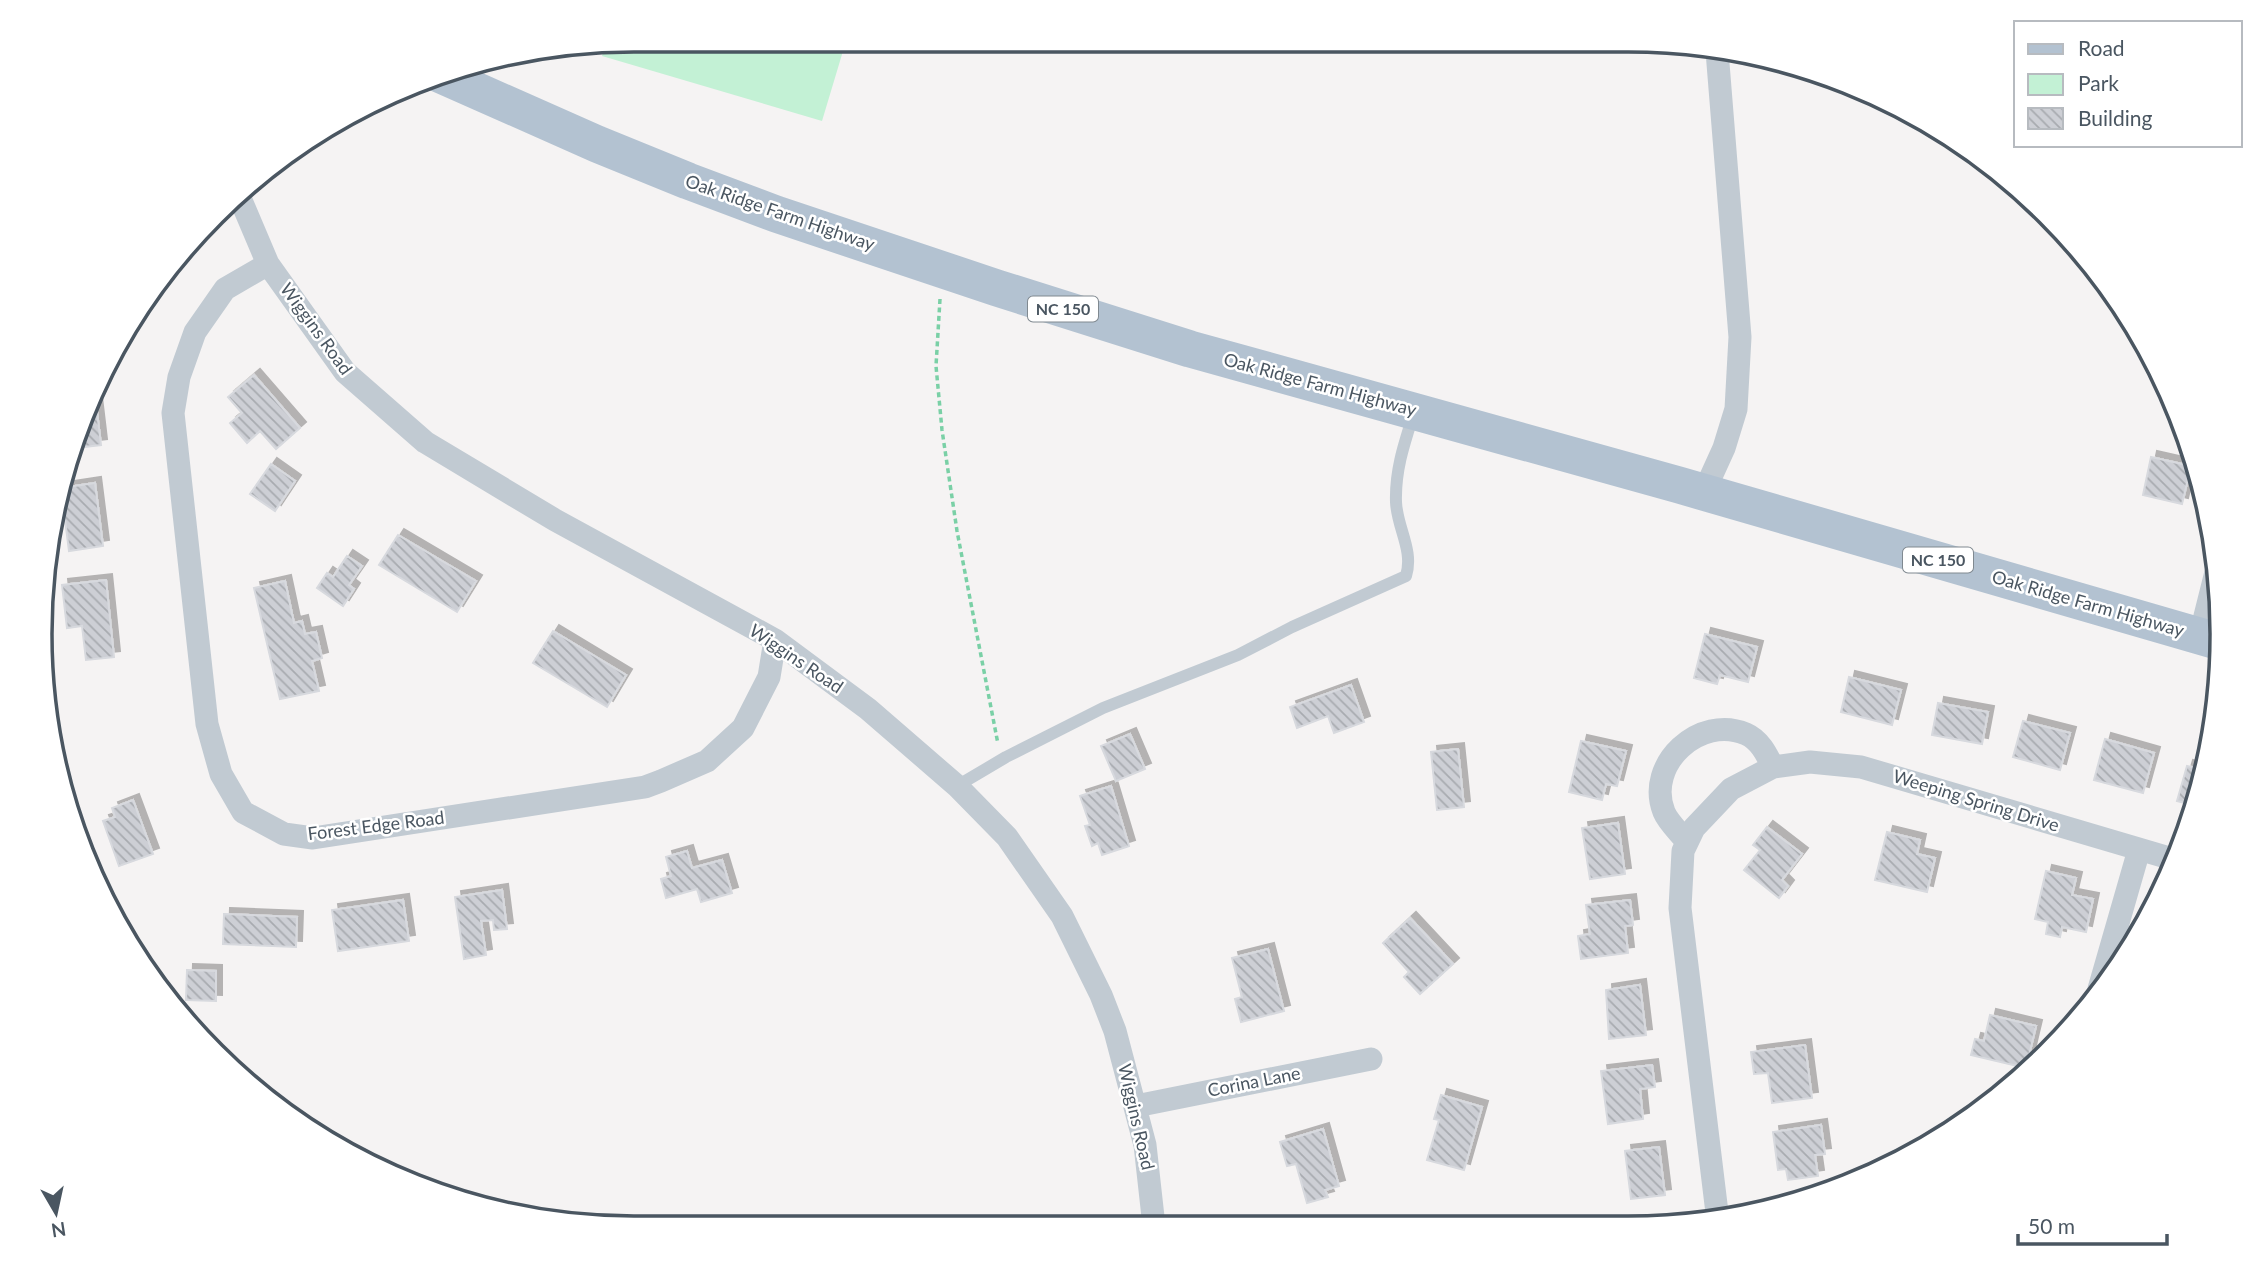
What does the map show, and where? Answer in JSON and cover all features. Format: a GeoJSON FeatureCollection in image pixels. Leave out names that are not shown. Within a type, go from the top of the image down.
{"type":"FeatureCollection","features":[{"type":"Feature","properties":{"kind":"main road","name":"Oak Ridge Farm Highway"},"geometry":{"type":"LineString","coordinates":[[454,81],[597,144],[776,214],[1190,349],[1704,492],[2210,639]]}},
{"type":"Feature","properties":{"kind":"street"},"geometry":{"type":"LineString","coordinates":[[1704,492],[1724,448],[1736,409],[1741,337],[1718,60]]}},
{"type":"Feature","properties":{"kind":"street","name":"Wiggins Road"},"geometry":{"type":"LineString","coordinates":[[243,205],[268,264],[345,372],[425,442],[555,520],[775,640],[868,709],[957,786],[1007,836],[1062,916],[1106,1007],[1145,1145],[1153,1216]]}},
{"type":"Feature","properties":{"kind":"street","name":"Forest Edge Road"},"geometry":{"type":"LineString","coordinates":[[268,264],[225,289],[195,332],[179,377],[173,413],[207,724],[221,774],[243,812],[284,834],[313,838],[645,787],[707,761],[743,728],[769,677],[775,640]]}},
{"type":"Feature","properties":{"kind":"street"},"geometry":{"type":"LineString","coordinates":[[1687,842],[1665,815],[1660,799],[1661,778],[1671,755],[1693,737],[1716,730],[1736,731],[1749,735],[1765,750],[1773,767]]}},
{"type":"Feature","properties":{"kind":"street","name":"Weeping Spring Drive"},"geometry":{"type":"LineString","coordinates":[[1717,1210],[1679,908],[1683,851],[1694,828],[1731,789],[1773,767],[1811,762],[1861,767],[2166,857]]}},
{"type":"Feature","properties":{"kind":"street"},"geometry":{"type":"LineString","coordinates":[[2124,940],[2139,850]]}},
{"type":"Feature","properties":{"kind":"street","name":"Corina Lane"},"geometry":{"type":"LineString","coordinates":[[1136,1106],[1371,1059]]}},
{"type":"Feature","properties":{"kind":"lane"},"geometry":{"type":"LineString","coordinates":[[957,786],[1102,708],[1238,655],[1292,627],[1406,576],[1410,563],[1396,504],[1399,460],[1415,410]]}},
{"type":"Feature","properties":{"kind":"path"},"geometry":{"type":"LineString","coordinates":[[943,269],[936,366],[942,430],[957,531],[1001,760]]}},
{"type":"Feature","properties":{"kind":"green space"},"geometry":{"type":"Polygon","coordinates":[[[634,52],[843,52],[822,121],[602,56],[603,54],[634,52]]]}},
{"type":"Feature","properties":{"kind":"building"},"geometry":{"type":"Polygon","coordinates":[[[254,375],[300,428],[276,449],[260,431],[247,443],[230,423],[242,413],[228,397],[254,375]]]}},
{"type":"Feature","properties":{"kind":"building"},"geometry":{"type":"Polygon","coordinates":[[[97,412],[101,445],[83,447],[97,412]]]}},
{"type":"Feature","properties":{"kind":"building"},"geometry":{"type":"Polygon","coordinates":[[[2151,457],[2185,465],[2189,476],[2182,504],[2143,495],[2151,457]]]}},
{"type":"Feature","properties":{"kind":"building"},"geometry":{"type":"Polygon","coordinates":[[[271,464],[295,481],[275,511],[250,494],[271,464]]]}},
{"type":"Feature","properties":{"kind":"building"},"geometry":{"type":"Polygon","coordinates":[[[95,483],[103,546],[69,551],[65,518],[71,486],[95,483]]]}},
{"type":"Feature","properties":{"kind":"building"},"geometry":{"type":"Polygon","coordinates":[[[398,535],[476,581],[457,612],[379,565],[398,535]]]}},
{"type":"Feature","properties":{"kind":"building"},"geometry":{"type":"Polygon","coordinates":[[[347,556],[362,566],[349,585],[354,589],[343,606],[317,588],[327,573],[333,577],[347,556]]]}},
{"type":"Feature","properties":{"kind":"building"},"geometry":{"type":"Polygon","coordinates":[[[106,580],[114,657],[86,660],[82,626],[67,628],[62,585],[106,580]]]}},
{"type":"Feature","properties":{"kind":"building"},"geometry":{"type":"Polygon","coordinates":[[[285,581],[294,623],[302,621],[305,634],[316,632],[322,658],[312,661],[319,691],[280,699],[254,588],[285,581]]]}},
{"type":"Feature","properties":{"kind":"building"},"geometry":{"type":"Polygon","coordinates":[[[553,631],[626,675],[607,707],[533,663],[553,631]]]}},
{"type":"Feature","properties":{"kind":"building"},"geometry":{"type":"Polygon","coordinates":[[[1705,634],[1757,647],[1748,682],[1720,675],[1717,684],[1694,678],[1705,634]]]}},
{"type":"Feature","properties":{"kind":"building"},"geometry":{"type":"Polygon","coordinates":[[[1849,677],[1901,690],[1892,725],[1841,712],[1849,677]]]}},
{"type":"Feature","properties":{"kind":"building"},"geometry":{"type":"Polygon","coordinates":[[[1351,685],[1364,722],[1334,733],[1328,716],[1297,728],[1290,707],[1351,685]]]}},
{"type":"Feature","properties":{"kind":"building"},"geometry":{"type":"Polygon","coordinates":[[[1938,703],[1988,712],[1982,744],[1932,735],[1938,703]]]}},
{"type":"Feature","properties":{"kind":"building"},"geometry":{"type":"Polygon","coordinates":[[[2023,721],[2070,733],[2060,770],[2013,757],[2023,721]]]}},
{"type":"Feature","properties":{"kind":"building"},"geometry":{"type":"Polygon","coordinates":[[[1130,734],[1145,769],[1116,781],[1101,746],[1130,734]]]}},
{"type":"Feature","properties":{"kind":"building"},"geometry":{"type":"Polygon","coordinates":[[[2105,739],[2154,753],[2143,793],[2094,780],[2105,739]]]}},
{"type":"Feature","properties":{"kind":"building"},"geometry":{"type":"Polygon","coordinates":[[[1581,741],[1626,751],[1617,786],[1606,784],[1602,800],[1569,792],[1581,741]]]}},
{"type":"Feature","properties":{"kind":"building"},"geometry":{"type":"Polygon","coordinates":[[[1458,749],[1464,807],[1437,810],[1431,752],[1458,749]]]}},
{"type":"Feature","properties":{"kind":"building"},"geometry":{"type":"Polygon","coordinates":[[[2187,766],[2195,768],[2186,803],[2177,801],[2187,766]]]}},
{"type":"Feature","properties":{"kind":"building"},"geometry":{"type":"Polygon","coordinates":[[[1111,786],[1129,846],[1102,855],[1098,843],[1092,846],[1085,826],[1090,825],[1080,796],[1111,786]]]}},
{"type":"Feature","properties":{"kind":"building"},"geometry":{"type":"Polygon","coordinates":[[[133,800],[153,854],[119,866],[103,821],[115,817],[112,808],[133,800]]]}},
{"type":"Feature","properties":{"kind":"building"},"geometry":{"type":"Polygon","coordinates":[[[1618,823],[1625,874],[1590,879],[1582,828],[1618,823]]]}},
{"type":"Feature","properties":{"kind":"building"},"geometry":{"type":"Polygon","coordinates":[[[1767,827],[1802,854],[1782,880],[1788,886],[1779,898],[1744,870],[1760,850],[1753,845],[1767,827]]]}},
{"type":"Feature","properties":{"kind":"building"},"geometry":{"type":"Polygon","coordinates":[[[1887,832],[1920,840],[1917,854],[1935,858],[1927,892],[1875,880],[1887,832]]]}},
{"type":"Feature","properties":{"kind":"building"},"geometry":{"type":"Polygon","coordinates":[[[687,851],[692,868],[722,860],[732,893],[701,902],[697,889],[666,898],[661,879],[671,876],[666,857],[687,851]]]}},
{"type":"Feature","properties":{"kind":"building"},"geometry":{"type":"Polygon","coordinates":[[[2046,871],[2076,878],[2072,895],[2093,899],[2086,932],[2062,927],[2060,937],[2046,934],[2048,922],[2035,919],[2046,871]]]}},
{"type":"Feature","properties":{"kind":"building"},"geometry":{"type":"Polygon","coordinates":[[[502,890],[507,929],[494,930],[493,920],[481,921],[486,955],[464,959],[455,897],[502,890]]]}},
{"type":"Feature","properties":{"kind":"building"},"geometry":{"type":"Polygon","coordinates":[[[403,900],[409,941],[338,951],[332,910],[403,900]]]}},
{"type":"Feature","properties":{"kind":"building"},"geometry":{"type":"Polygon","coordinates":[[[1630,900],[1633,925],[1625,926],[1628,953],[1581,959],[1578,936],[1590,934],[1586,905],[1630,900]]]}},
{"type":"Feature","properties":{"kind":"building"},"geometry":{"type":"Polygon","coordinates":[[[224,914],[297,917],[296,947],[223,944],[224,914]]]}},
{"type":"Feature","properties":{"kind":"building"},"geometry":{"type":"Polygon","coordinates":[[[1410,918],[1453,964],[1420,994],[1404,977],[1409,972],[1383,943],[1410,918]]]}},
{"type":"Feature","properties":{"kind":"building"},"geometry":{"type":"Polygon","coordinates":[[[1268,949],[1284,1011],[1241,1022],[1235,999],[1242,997],[1232,958],[1268,949]]]}},
{"type":"Feature","properties":{"kind":"building"},"geometry":{"type":"Polygon","coordinates":[[[187,970],[216,971],[216,1001],[186,1000],[187,970]]]}},
{"type":"Feature","properties":{"kind":"building"},"geometry":{"type":"Polygon","coordinates":[[[1640,985],[1646,1035],[1609,1039],[1606,990],[1640,985]]]}},
{"type":"Feature","properties":{"kind":"building"},"geometry":{"type":"Polygon","coordinates":[[[1990,1015],[2036,1026],[2029,1056],[2018,1066],[1971,1055],[1975,1039],[1984,1041],[1990,1015]]]}},
{"type":"Feature","properties":{"kind":"building"},"geometry":{"type":"Polygon","coordinates":[[[1805,1045],[1812,1098],[1772,1103],[1768,1073],[1754,1074],[1751,1052],[1805,1045]]]}},
{"type":"Feature","properties":{"kind":"building"},"geometry":{"type":"Polygon","coordinates":[[[1652,1065],[1655,1087],[1640,1089],[1643,1119],[1608,1124],[1601,1071],[1652,1065]]]}},
{"type":"Feature","properties":{"kind":"building"},"geometry":{"type":"Polygon","coordinates":[[[1441,1095],[1482,1107],[1464,1170],[1427,1160],[1439,1120],[1434,1119],[1441,1095]]]}},
{"type":"Feature","properties":{"kind":"building"},"geometry":{"type":"Polygon","coordinates":[[[1821,1125],[1825,1154],[1815,1155],[1818,1176],[1788,1180],[1786,1169],[1778,1170],[1773,1132],[1821,1125]]]}},
{"type":"Feature","properties":{"kind":"building"},"geometry":{"type":"Polygon","coordinates":[[[1323,1129],[1339,1186],[1325,1190],[1328,1197],[1307,1203],[1296,1164],[1287,1166],[1280,1142],[1323,1129]]]}},
{"type":"Feature","properties":{"kind":"building"},"geometry":{"type":"Polygon","coordinates":[[[1659,1147],[1665,1195],[1631,1199],[1625,1151],[1659,1147]]]}}]}
